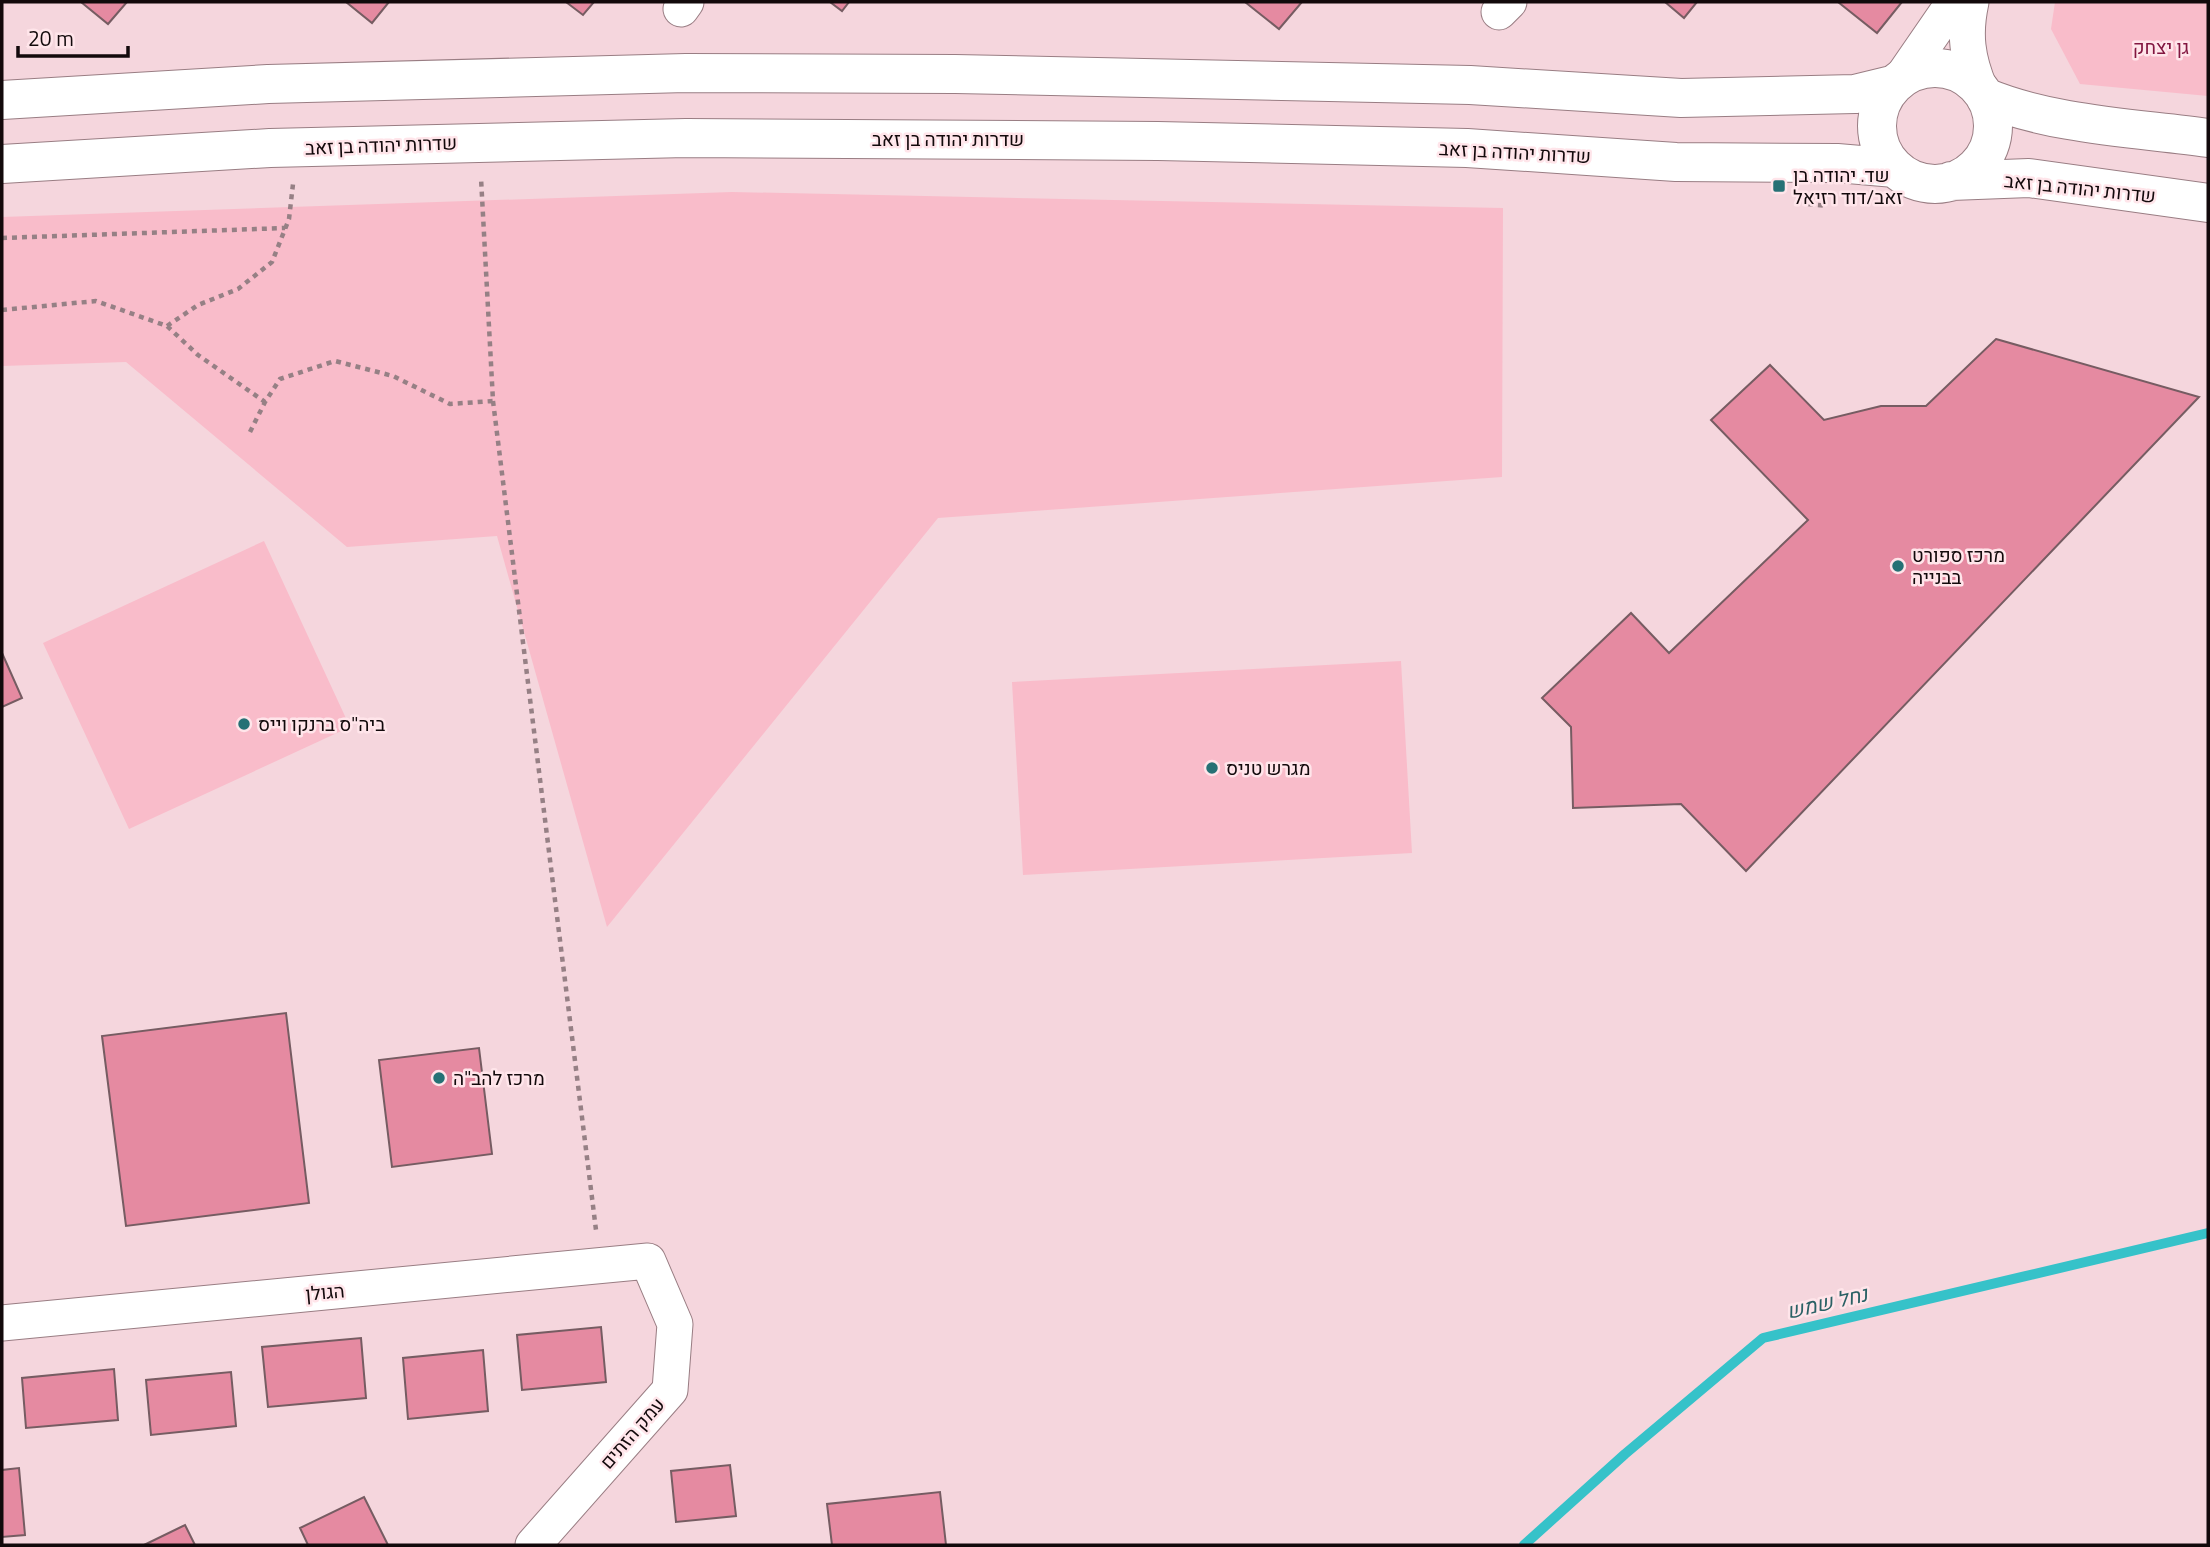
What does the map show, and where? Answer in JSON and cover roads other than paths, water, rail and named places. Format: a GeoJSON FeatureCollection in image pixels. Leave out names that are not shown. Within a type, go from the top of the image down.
{"type":"FeatureCollection","features":[{"type":"Feature","properties":{"kind":"main road"},"geometry":{"type":"LineString","coordinates":[[2,100],[268,84],[686,73],[955,74],[1483,85],[1681,98],[1855,94],[1896,82],[1916,71],[1942,69],[1967,77],[1982,93],[1992,113],[1993,130],[1989,147],[1974,168],[1951,181],[1923,183],[1895,168],[1884,154],[1877,136],[1876,118],[1882,100],[1896,82]]}},
{"type":"Feature","properties":{"kind":"main road"},"geometry":{"type":"LineString","coordinates":[[1982,93],[2015,109],[2044,116],[2208,138]]}},
{"type":"Feature","properties":{"kind":"main road","name":"שדרות יהודה בן זאב"},"geometry":{"type":"LineString","coordinates":[[2,164],[297,148],[686,138],[1158,141],[1467,148],[1676,162],[1837,163],[1895,168]]}},
{"type":"Feature","properties":{"kind":"main road","name":"שדרות יהודה בן זאב"},"geometry":{"type":"LineString","coordinates":[[1951,181],[2029,178],[2208,203]]}},
{"type":"Feature","properties":{"kind":"street"},"geometry":{"type":"LineString","coordinates":[[1896,82],[1954,2]]}},
{"type":"Feature","properties":{"kind":"street"},"geometry":{"type":"LineString","coordinates":[[1971,2],[1966,24],[1966,46],[1970,66],[1982,93]]}},
{"type":"Feature","properties":{"kind":"street","name":"הגולן"},"geometry":{"type":"LineString","coordinates":[[2,1323],[648,1261]]}},
{"type":"Feature","properties":{"kind":"street","name":"עמק הזתים"},"geometry":{"type":"LineString","coordinates":[[533,1545],[670,1390],[675,1324],[648,1261]]}},
{"type":"Feature","properties":{"kind":"waterway","name":"נחל שמש"},"geometry":{"type":"LineString","coordinates":[[1524,1545],[1625,1454],[1763,1338],[2208,1233]]}},
{"type":"Feature","properties":{"kind":"place","name":"שד. יהודה בן זאב/דוד רזיאל"},"geometry":{"type":"Point","coordinates":[1779,186]}},
{"type":"Feature","properties":{"kind":"place","name":"מרכז ספורט בבנייה"},"geometry":{"type":"Point","coordinates":[1898,566]}},
{"type":"Feature","properties":{"kind":"place","name":"ביה\"ס ברנקו וייס"},"geometry":{"type":"Point","coordinates":[244,724]}},
{"type":"Feature","properties":{"kind":"place","name":"מגרש טניס"},"geometry":{"type":"Point","coordinates":[1212,768]}},
{"type":"Feature","properties":{"kind":"place","name":"מרכז להב\"ה"},"geometry":{"type":"Point","coordinates":[439,1078]}},
{"type":"Feature","properties":{"kind":"park label","name":"גן יצחק"},"geometry":{"type":"Point","coordinates":[2161,47]}}]}
